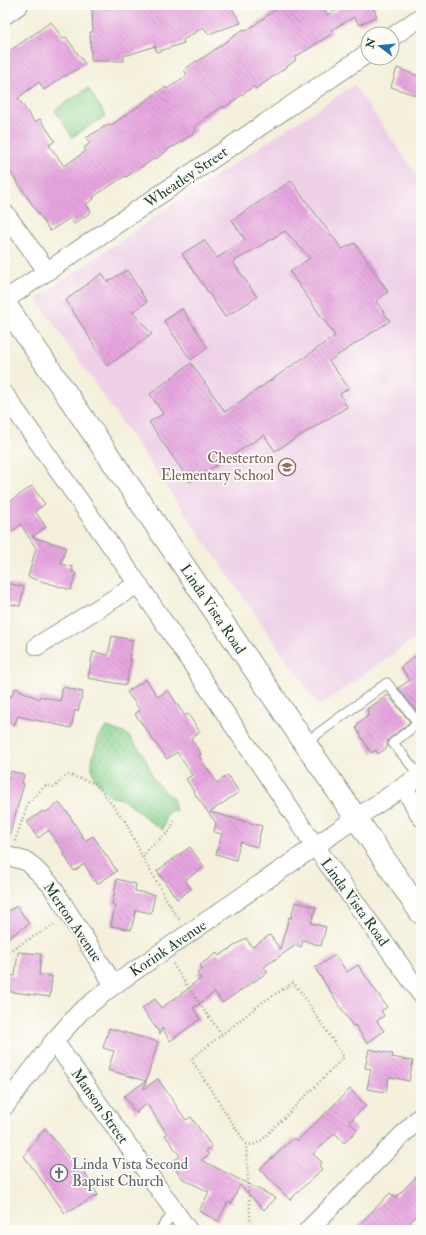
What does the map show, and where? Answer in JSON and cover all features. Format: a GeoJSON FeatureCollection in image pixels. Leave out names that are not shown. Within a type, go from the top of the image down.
{"type":"FeatureCollection","features":[{"type":"Feature","properties":{"kind":"main road","name":"Linda Vista Road"},"geometry":{"type":"LineString","coordinates":[[5,304],[421,913]]}},
{"type":"Feature","properties":{"kind":"street"},"geometry":{"type":"LineString","coordinates":[[5,14],[18,5]]}},
{"type":"Feature","properties":{"kind":"street"},"geometry":{"type":"LineString","coordinates":[[400,31],[421,17]]}},
{"type":"Feature","properties":{"kind":"street","name":"Wheatley Street"},"geometry":{"type":"LineString","coordinates":[[5,300],[360,58]]}},
{"type":"Feature","properties":{"kind":"street"},"geometry":{"type":"LineString","coordinates":[[5,213],[47,271]]}},
{"type":"Feature","properties":{"kind":"street","name":"Linda Vista Road"},"geometry":{"type":"LineString","coordinates":[[5,395],[138,584],[315,846],[421,994]]}},
{"type":"Feature","properties":{"kind":"street"},"geometry":{"type":"LineString","coordinates":[[38,646],[138,584]]}},
{"type":"Feature","properties":{"kind":"street","name":"Korink Avenue"},"geometry":{"type":"LineString","coordinates":[[5,1106],[54,1040],[80,1012],[114,985],[315,846],[421,775]]}},
{"type":"Feature","properties":{"kind":"street"},"geometry":{"type":"LineString","coordinates":[[404,787],[421,817]]}},
{"type":"Feature","properties":{"kind":"street","name":"Merton Avenue"},"geometry":{"type":"LineString","coordinates":[[7,855],[28,862],[51,885],[114,985]]}},
{"type":"Feature","properties":{"kind":"street","name":"Manson Street"},"geometry":{"type":"LineString","coordinates":[[54,1040],[188,1230]]}},
{"type":"Feature","properties":{"kind":"street"},"geometry":{"type":"LineString","coordinates":[[308,1230],[421,1116]]}},
{"type":"Feature","properties":{"kind":"lane"},"geometry":{"type":"LineString","coordinates":[[305,744],[387,683],[418,723],[393,743],[421,775]]}},
{"type":"Feature","properties":{"kind":"lane"},"geometry":{"type":"LineString","coordinates":[[160,1230],[175,1211]]}},
{"type":"Feature","properties":{"kind":"path"},"geometry":{"type":"LineString","coordinates":[[7,855],[17,838],[28,803],[46,786],[55,786],[63,778],[69,775],[96,784],[125,821],[143,858],[176,914],[191,932]]}},
{"type":"Feature","properties":{"kind":"path"},"geometry":{"type":"LineString","coordinates":[[143,858],[149,848],[170,831],[174,821]]}},
{"type":"Feature","properties":{"kind":"path"},"geometry":{"type":"LineString","coordinates":[[5,953],[70,915]]}},
{"type":"Feature","properties":{"kind":"path"},"geometry":{"type":"LineString","coordinates":[[164,951],[222,1035]]}},
{"type":"Feature","properties":{"kind":"path"},"geometry":{"type":"LineString","coordinates":[[246,1144],[253,1145],[262,1140],[344,1057],[298,988],[293,984],[263,1002],[191,1059],[246,1144],[251,1230]]}},
{"type":"Feature","properties":{"kind":"shaded area","name":"Chesterton Elementary School"},"geometry":{"type":"Polygon","coordinates":[[[354,85],[421,181],[421,634],[319,706],[36,299],[188,194],[354,85]]]}},
{"type":"Feature","properties":{"kind":"green space"},"geometry":{"type":"Polygon","coordinates":[[[88,88],[106,116],[72,137],[55,110],[88,88]]]}},
{"type":"Feature","properties":{"kind":"green space"},"geometry":{"type":"Polygon","coordinates":[[[107,727],[127,734],[144,755],[153,778],[164,791],[173,798],[176,811],[172,810],[166,815],[163,830],[128,803],[119,798],[111,797],[95,780],[91,763],[99,736],[107,727]]]}},
{"type":"Feature","properties":{"kind":"building"},"geometry":{"type":"Polygon","coordinates":[[[136,5],[230,5],[241,23],[208,34],[204,27],[183,40],[184,43],[157,52],[155,46],[124,55],[124,61],[91,61],[90,32],[93,32],[92,9],[137,6],[136,5]]]}},
{"type":"Feature","properties":{"kind":"building"},"geometry":{"type":"Polygon","coordinates":[[[282,5],[320,5],[327,15],[346,5],[378,5],[373,8],[377,16],[359,25],[354,17],[331,30],[333,33],[294,58],[296,60],[256,89],[254,86],[224,108],[223,106],[194,127],[196,131],[174,147],[173,146],[156,159],[155,158],[126,177],[125,176],[93,197],[94,199],[86,204],[91,212],[74,224],[70,218],[50,231],[5,164],[5,54],[51,22],[63,39],[66,37],[85,64],[66,76],[65,75],[44,90],[39,82],[18,98],[34,122],[40,119],[55,141],[49,145],[64,166],[86,151],[84,148],[90,143],[86,138],[109,124],[110,126],[165,87],[167,89],[187,75],[184,70],[196,61],[197,62],[244,29],[246,31],[282,5]]]}},
{"type":"Feature","properties":{"kind":"building"},"geometry":{"type":"Polygon","coordinates":[[[397,68],[421,77],[421,97],[391,87],[397,68]]]}},
{"type":"Feature","properties":{"kind":"building"},"geometry":{"type":"Polygon","coordinates":[[[291,181],[342,249],[355,243],[388,292],[376,301],[390,321],[329,361],[349,388],[340,394],[347,407],[275,451],[264,435],[190,482],[149,422],[163,414],[150,394],[191,363],[225,412],[335,336],[290,272],[310,258],[285,231],[233,262],[257,297],[225,317],[182,254],[204,240],[217,258],[245,240],[232,220],[291,181]]]}},
{"type":"Feature","properties":{"kind":"building"},"geometry":{"type":"Polygon","coordinates":[[[127,270],[147,302],[132,312],[152,334],[107,366],[66,300],[102,273],[107,282],[127,270]]]}},
{"type":"Feature","properties":{"kind":"building"},"geometry":{"type":"Polygon","coordinates":[[[182,309],[208,348],[191,360],[164,321],[182,309]]]}},
{"type":"Feature","properties":{"kind":"building"},"geometry":{"type":"Polygon","coordinates":[[[32,486],[45,504],[35,511],[46,527],[32,537],[66,547],[61,564],[73,567],[72,572],[76,573],[71,590],[28,577],[36,548],[21,525],[11,532],[5,523],[5,505],[32,486]]]}},
{"type":"Feature","properties":{"kind":"building"},"geometry":{"type":"Polygon","coordinates":[[[5,583],[24,587],[20,606],[5,603],[5,583]]]}},
{"type":"Feature","properties":{"kind":"building"},"geometry":{"type":"Polygon","coordinates":[[[112,636],[133,640],[126,685],[88,678],[93,652],[108,655],[112,636]]]}},
{"type":"Feature","properties":{"kind":"building"},"geometry":{"type":"Polygon","coordinates":[[[421,652],[421,716],[398,688],[410,680],[401,667],[421,652]]]}},
{"type":"Feature","properties":{"kind":"building"},"geometry":{"type":"Polygon","coordinates":[[[146,679],[158,697],[168,690],[185,716],[188,714],[200,732],[191,738],[201,754],[199,756],[217,783],[228,775],[239,792],[210,812],[262,826],[257,847],[240,842],[236,860],[216,854],[222,834],[214,832],[216,823],[186,779],[192,775],[177,752],[167,759],[135,714],[140,710],[127,692],[146,679]]]}},
{"type":"Feature","properties":{"kind":"building"},"geometry":{"type":"Polygon","coordinates":[[[63,687],[83,692],[78,711],[75,710],[71,728],[18,716],[14,725],[5,721],[5,694],[11,697],[15,688],[39,699],[40,696],[60,701],[63,687]]]}},
{"type":"Feature","properties":{"kind":"building"},"geometry":{"type":"Polygon","coordinates":[[[388,695],[410,722],[387,741],[387,748],[378,754],[376,750],[371,753],[356,728],[358,723],[368,716],[367,709],[388,695]]]}},
{"type":"Feature","properties":{"kind":"building"},"geometry":{"type":"Polygon","coordinates":[[[11,771],[24,775],[22,783],[24,784],[9,837],[5,836],[5,778],[9,779],[11,771]]]}},
{"type":"Feature","properties":{"kind":"building"},"geometry":{"type":"Polygon","coordinates":[[[59,803],[68,813],[85,841],[93,836],[117,871],[97,884],[84,864],[74,871],[49,830],[38,838],[27,822],[43,811],[45,813],[59,803]]]}},
{"type":"Feature","properties":{"kind":"building"},"geometry":{"type":"Polygon","coordinates":[[[190,847],[204,867],[185,880],[191,889],[177,899],[157,871],[190,847]]]}},
{"type":"Feature","properties":{"kind":"building"},"geometry":{"type":"Polygon","coordinates":[[[117,879],[136,884],[135,891],[155,895],[151,913],[136,910],[131,930],[111,926],[115,905],[112,905],[117,879]]]}},
{"type":"Feature","properties":{"kind":"building"},"geometry":{"type":"Polygon","coordinates":[[[295,902],[316,907],[311,923],[326,927],[321,946],[303,940],[301,947],[296,945],[264,967],[268,972],[222,1003],[215,992],[193,1008],[200,1019],[170,1041],[162,1028],[160,1034],[142,1008],[155,999],[161,1008],[201,979],[197,973],[203,969],[200,965],[217,953],[219,956],[246,938],[252,947],[270,935],[280,949],[295,902]]]}},
{"type":"Feature","properties":{"kind":"building"},"geometry":{"type":"Polygon","coordinates":[[[17,906],[29,924],[5,940],[5,913],[17,906]]]}},
{"type":"Feature","properties":{"kind":"building"},"geometry":{"type":"Polygon","coordinates":[[[18,952],[41,954],[39,975],[52,976],[50,997],[5,991],[7,975],[15,976],[18,952]]]}},
{"type":"Feature","properties":{"kind":"building"},"geometry":{"type":"Polygon","coordinates":[[[335,955],[347,972],[358,965],[387,1007],[381,1011],[384,1016],[377,1021],[384,1031],[367,1043],[355,1025],[353,1026],[315,968],[335,955]]]}},
{"type":"Feature","properties":{"kind":"building"},"geometry":{"type":"Polygon","coordinates":[[[109,1028],[158,1042],[146,1081],[108,1070],[114,1051],[103,1048],[109,1028]]]}},
{"type":"Feature","properties":{"kind":"building"},"geometry":{"type":"Polygon","coordinates":[[[369,1049],[393,1054],[392,1057],[413,1061],[409,1081],[389,1077],[386,1092],[367,1089],[371,1069],[365,1068],[369,1049]]]}},
{"type":"Feature","properties":{"kind":"building"},"geometry":{"type":"Polygon","coordinates":[[[158,1079],[186,1120],[191,1117],[212,1147],[206,1151],[209,1155],[201,1160],[276,1198],[264,1210],[240,1185],[231,1204],[228,1202],[218,1221],[199,1211],[209,1192],[183,1179],[171,1163],[180,1156],[165,1135],[167,1134],[147,1104],[138,1110],[137,1114],[124,1096],[146,1081],[144,1089],[158,1079]]]}},
{"type":"Feature","properties":{"kind":"building"},"geometry":{"type":"Polygon","coordinates":[[[350,1089],[366,1106],[349,1122],[357,1130],[344,1143],[335,1133],[313,1154],[322,1162],[319,1166],[322,1169],[290,1200],[260,1169],[294,1138],[297,1141],[350,1089]]]}},
{"type":"Feature","properties":{"kind":"building"},"geometry":{"type":"Polygon","coordinates":[[[45,1128],[77,1169],[83,1170],[98,1195],[65,1213],[24,1156],[45,1128]]]}},
{"type":"Feature","properties":{"kind":"building"},"geometry":{"type":"Polygon","coordinates":[[[421,1172],[421,1212],[410,1222],[418,1230],[354,1230],[390,1193],[395,1198],[421,1172]]]}},
{"type":"Feature","properties":{"kind":"place","name":"Chesterton Elementary School"},"geometry":{"type":"Point","coordinates":[287,467]}},
{"type":"Feature","properties":{"kind":"place","name":"Linda Vista Second Baptist Church"},"geometry":{"type":"Point","coordinates":[59,1173]}}]}
